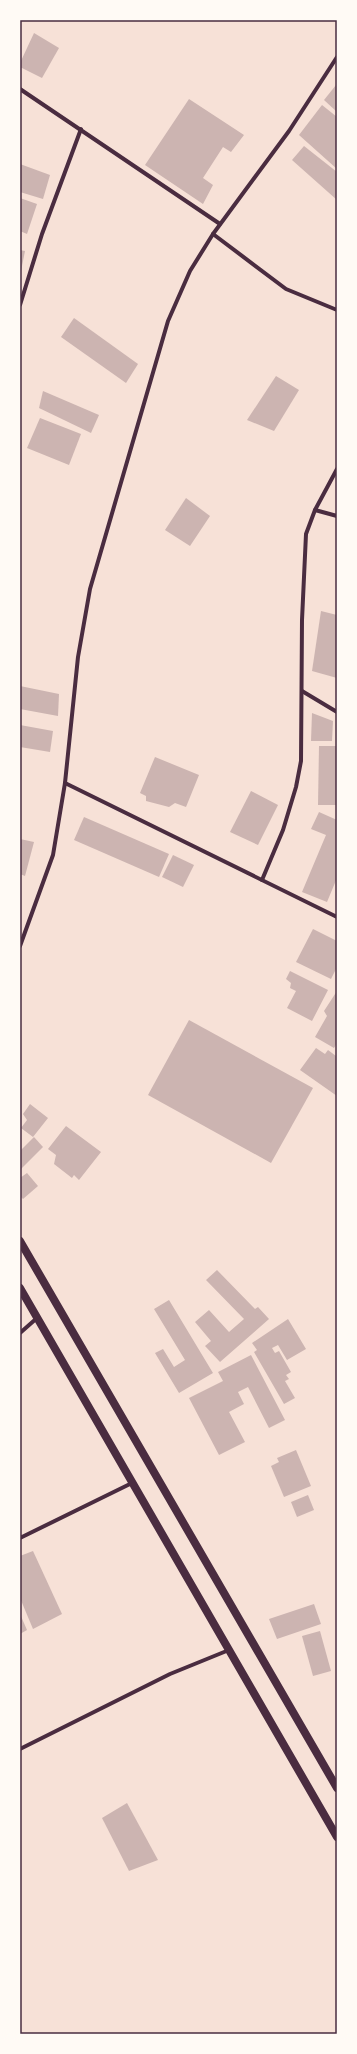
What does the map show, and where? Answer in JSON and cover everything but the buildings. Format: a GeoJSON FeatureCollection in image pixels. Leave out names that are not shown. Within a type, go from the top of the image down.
{"type":"FeatureCollection","features":[{"type":"Feature","properties":{"kind":"main road"},"geometry":{"type":"LineString","coordinates":[[20,1240],[337,1788]]}},
{"type":"Feature","properties":{"kind":"main road"},"geometry":{"type":"LineString","coordinates":[[20,1288],[230,1649],[337,1837]]}},
{"type":"Feature","properties":{"kind":"street"},"geometry":{"type":"LineString","coordinates":[[20,946],[53,855],[65,783],[78,657],[90,589],[168,321],[190,271],[213,234],[289,131],[337,57]]}},
{"type":"Feature","properties":{"kind":"street"},"geometry":{"type":"LineString","coordinates":[[20,89],[220,224]]}},
{"type":"Feature","properties":{"kind":"street"},"geometry":{"type":"LineString","coordinates":[[20,305],[42,234],[81,129]]}},
{"type":"Feature","properties":{"kind":"street"},"geometry":{"type":"LineString","coordinates":[[213,234],[286,289],[337,310]]}},
{"type":"Feature","properties":{"kind":"street"},"geometry":{"type":"LineString","coordinates":[[262,880],[283,830],[296,787],[301,761],[302,620],[306,534],[315,510],[337,470]]}},
{"type":"Feature","properties":{"kind":"street"},"geometry":{"type":"LineString","coordinates":[[315,510],[337,516]]}},
{"type":"Feature","properties":{"kind":"street"},"geometry":{"type":"LineString","coordinates":[[302,691],[337,712]]}},
{"type":"Feature","properties":{"kind":"street"},"geometry":{"type":"LineString","coordinates":[[65,783],[337,917]]}},
{"type":"Feature","properties":{"kind":"street"},"geometry":{"type":"LineString","coordinates":[[20,1333],[37,1318]]}},
{"type":"Feature","properties":{"kind":"street"},"geometry":{"type":"LineString","coordinates":[[20,1538],[133,1482]]}},
{"type":"Feature","properties":{"kind":"street"},"geometry":{"type":"LineString","coordinates":[[20,1748],[170,1674],[230,1649]]}}]}
